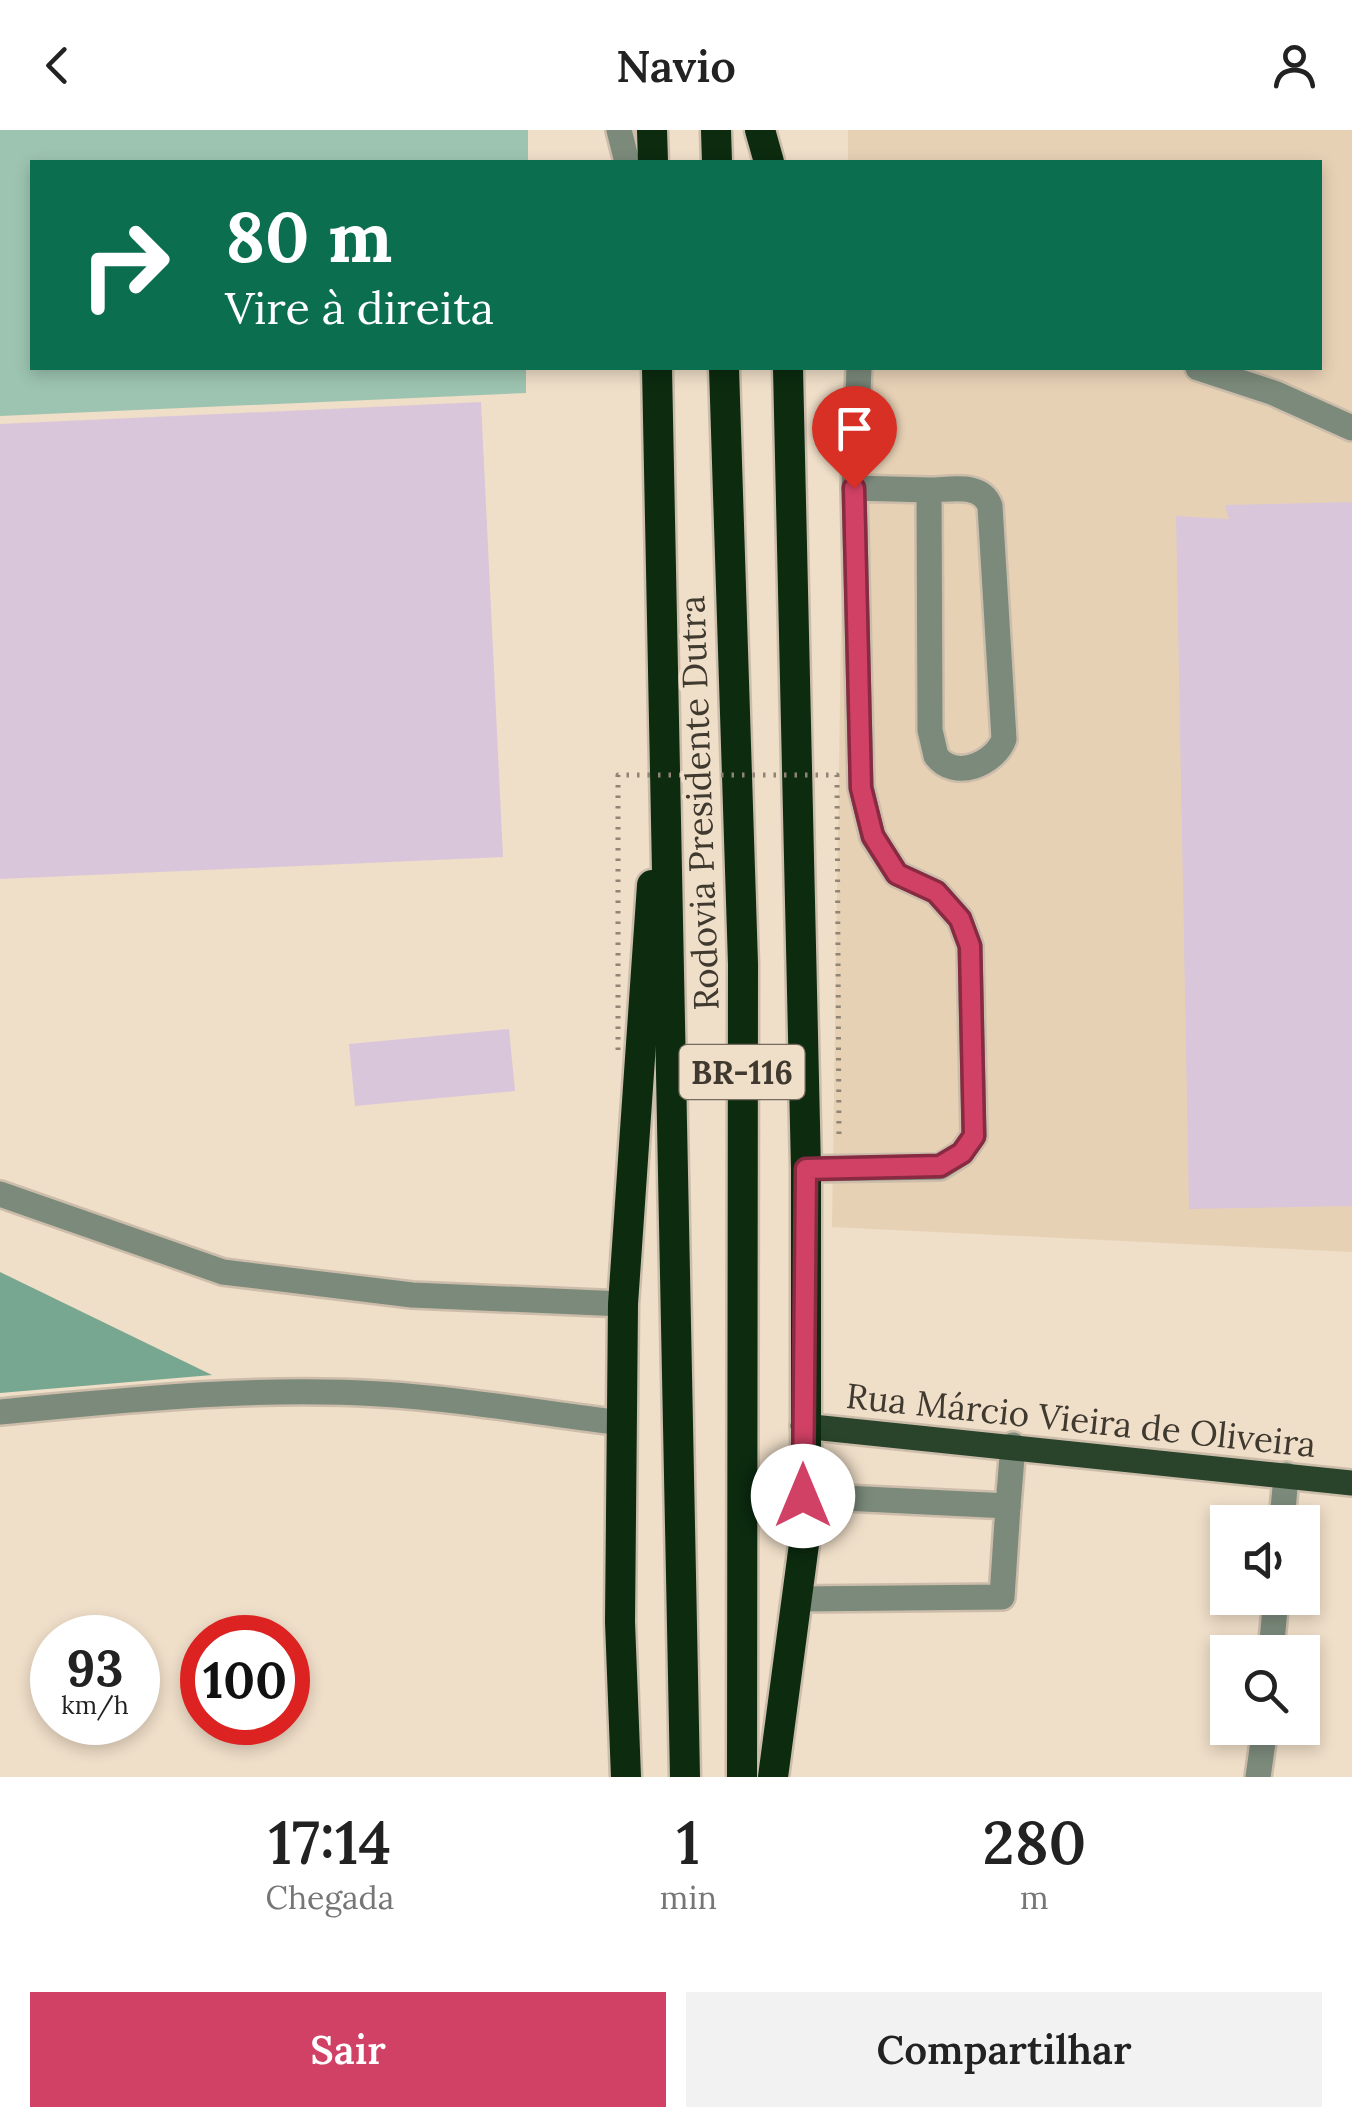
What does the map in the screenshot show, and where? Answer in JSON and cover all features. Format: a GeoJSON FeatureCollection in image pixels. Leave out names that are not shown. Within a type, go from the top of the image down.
{"type":"FeatureCollection","features":[{"type":"Feature","properties":{"kind":"highway"},"geometry":{"type":"LineString","coordinates":[[652,130],[653,160]]}},
{"type":"Feature","properties":{"kind":"highway"},"geometry":{"type":"LineString","coordinates":[[716,130],[717,160]]}},
{"type":"Feature","properties":{"kind":"highway"},"geometry":{"type":"LineString","coordinates":[[760,130],[768,160]]}},
{"type":"Feature","properties":{"kind":"highway","name":"Rodovia Presidente Dutra"},"geometry":{"type":"LineString","coordinates":[[657,370],[685,1777]]}},
{"type":"Feature","properties":{"kind":"highway","name":"Rodovia Presidente Dutra"},"geometry":{"type":"LineString","coordinates":[[724,370],[743,964],[742,1777]]}},
{"type":"Feature","properties":{"kind":"highway"},"geometry":{"type":"LineString","coordinates":[[774,1777],[806,1528],[806,1169],[788,370]]}},
{"type":"Feature","properties":{"kind":"highway"},"geometry":{"type":"LineString","coordinates":[[626,1777],[620,1642],[623,1304],[648,910],[666,798]]}},
{"type":"Feature","properties":{"kind":"main road","name":"Rua Márcio Vieira de Oliveira"},"geometry":{"type":"LineString","coordinates":[[803,1426],[1352,1483]]}},
{"type":"Feature","properties":{"kind":"street"},"geometry":{"type":"LineString","coordinates":[[619,130],[626,160]]}},
{"type":"Feature","properties":{"kind":"street"},"geometry":{"type":"LineString","coordinates":[[806,1169],[940,1166],[962,1153],[974,1136],[970,946],[960,919],[936,892],[897,874],[873,836],[861,788],[854,488],[859,370]]}},
{"type":"Feature","properties":{"kind":"street"},"geometry":{"type":"LineString","coordinates":[[1204,370],[1274,392],[1352,428]]}},
{"type":"Feature","properties":{"kind":"street"},"geometry":{"type":"LineString","coordinates":[[854,488],[976,490],[986,496],[990,506],[1004,740],[998,755],[986,764],[942,764],[930,730],[929,490]]}},
{"type":"Feature","properties":{"kind":"street"},"geometry":{"type":"LineString","coordinates":[[0,1194],[223,1272],[412,1295],[623,1304]]}},
{"type":"Feature","properties":{"kind":"street"},"geometry":{"type":"LineString","coordinates":[[0,1412],[154,1397],[376,1394],[471,1402],[622,1423]]}},
{"type":"Feature","properties":{"kind":"street"},"geometry":{"type":"LineString","coordinates":[[798,1599],[1002,1597],[1013,1445]]}},
{"type":"Feature","properties":{"kind":"street"},"geometry":{"type":"LineString","coordinates":[[1283,1505],[1286,1475]]}},
{"type":"Feature","properties":{"kind":"street"},"geometry":{"type":"LineString","coordinates":[[803,1496],[1008,1506]]}},
{"type":"Feature","properties":{"kind":"street"},"geometry":{"type":"LineString","coordinates":[[1258,1777],[1263,1745]]}},
{"type":"Feature","properties":{"kind":"path"},"geometry":{"type":"LineString","coordinates":[[618,1050],[618,775],[837,774],[838,1140]]}},
{"type":"Feature","properties":{"kind":"shaded area"},"geometry":{"type":"Polygon","coordinates":[[[848,130],[1352,130],[1352,1252],[832,1227],[845,370],[1322,370],[1322,160],[848,160],[848,130]]]}},
{"type":"Feature","properties":{"kind":"green space"},"geometry":{"type":"Polygon","coordinates":[[[0,130],[528,130],[528,160],[30,160],[30,370],[526,370],[526,393],[0,416],[0,130]]]}},
{"type":"Feature","properties":{"kind":"green space"},"geometry":{"type":"Polygon","coordinates":[[[0,1272],[212,1375],[0,1393],[0,1272]]]}},
{"type":"Feature","properties":{"kind":"building"},"geometry":{"type":"Polygon","coordinates":[[[481,402],[503,857],[0,879],[0,424],[481,402]]]}},
{"type":"Feature","properties":{"kind":"building"},"geometry":{"type":"Polygon","coordinates":[[[1352,502],[1352,1206],[1189,1209],[1176,516],[1229,519],[1225,505],[1352,502]]]}},
{"type":"Feature","properties":{"kind":"building"},"geometry":{"type":"Polygon","coordinates":[[[509,1029],[515,1091],[355,1106],[349,1044],[509,1029]]]}},
{"type":"Feature","properties":{"kind":"route"},"geometry":{"type":"LineString","coordinates":[[803,1496],[806,1169],[940,1166],[962,1153],[974,1136],[970,946],[960,919],[936,892],[897,874],[873,836],[861,788],[854,488]]}}]}
